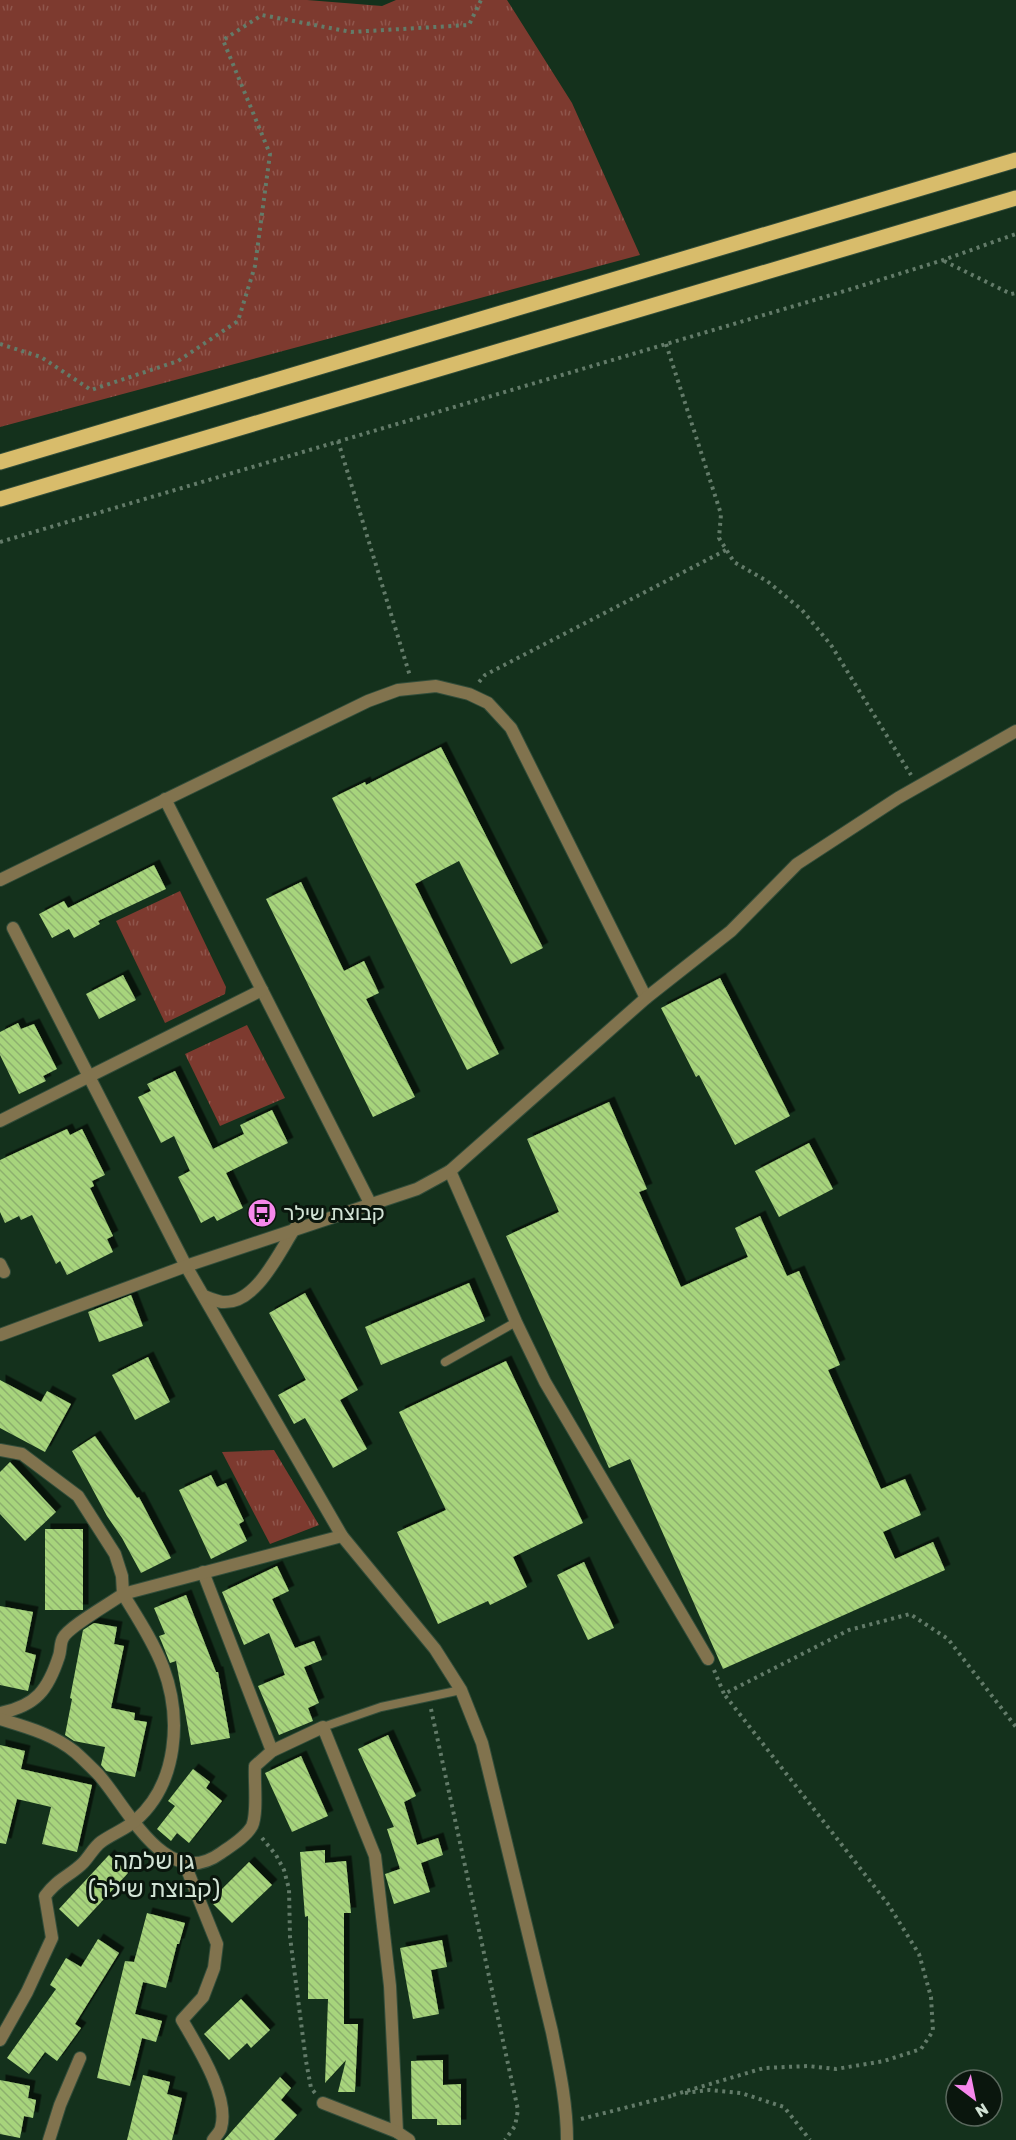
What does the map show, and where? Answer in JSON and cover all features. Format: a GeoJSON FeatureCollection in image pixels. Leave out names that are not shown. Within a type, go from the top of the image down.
{"type":"FeatureCollection","features":[{"type":"Feature","properties":{"kind":"main road"},"geometry":{"type":"LineString","coordinates":[[0,462],[1016,160]]}},
{"type":"Feature","properties":{"kind":"main road"},"geometry":{"type":"LineString","coordinates":[[0,499],[1016,198]]}},
{"type":"Feature","properties":{"kind":"street"},"geometry":{"type":"LineString","coordinates":[[0,880],[368,701],[398,690],[436,686],[469,694],[488,703],[511,728],[646,998]]}},
{"type":"Feature","properties":{"kind":"street"},"geometry":{"type":"LineString","coordinates":[[0,1335],[186,1266],[417,1189],[450,1171],[646,998],[731,932],[797,864],[851,827],[918,786],[1016,731]]}},
{"type":"Feature","properties":{"kind":"street"},"geometry":{"type":"LineString","coordinates":[[165,799],[370,1203]]}},
{"type":"Feature","properties":{"kind":"street"},"geometry":{"type":"LineString","coordinates":[[14,928],[186,1266],[342,1536],[435,1649],[461,1690],[482,1743],[552,2031],[567,2122],[567,2140]]}},
{"type":"Feature","properties":{"kind":"street"},"geometry":{"type":"LineString","coordinates":[[0,1121],[262,990]]}},
{"type":"Feature","properties":{"kind":"street"},"geometry":{"type":"LineString","coordinates":[[450,1171],[516,1322],[545,1382],[708,1659]]}},
{"type":"Feature","properties":{"kind":"street"},"geometry":{"type":"LineString","coordinates":[[204,1296],[223,1302],[240,1299],[263,1279],[295,1228]]}},
{"type":"Feature","properties":{"kind":"street"},"geometry":{"type":"LineString","coordinates":[[0,1450],[22,1454],[78,1496],[115,1554],[122,1576],[123,1594],[144,1628],[163,1668],[171,1703],[175,1738],[161,1789],[148,1809],[134,1822],[99,1843],[82,1864],[55,1883],[45,1896],[52,1938],[27,1992],[0,2040]]}},
{"type":"Feature","properties":{"kind":"street"},"geometry":{"type":"LineString","coordinates":[[0,1713],[19,1709],[33,1701],[47,1687],[60,1654],[63,1637],[78,1624],[123,1594],[342,1536]]}},
{"type":"Feature","properties":{"kind":"street"},"geometry":{"type":"LineString","coordinates":[[203,1572],[272,1751]]}},
{"type":"Feature","properties":{"kind":"street"},"geometry":{"type":"LineString","coordinates":[[0,1719],[45,1733],[74,1751],[98,1774],[141,1833],[169,1857],[184,1862],[198,1862],[217,1856],[238,1841],[252,1826],[256,1806],[255,1766],[272,1751],[323,1727],[375,1856],[390,1986],[397,2132]]}},
{"type":"Feature","properties":{"kind":"street"},"geometry":{"type":"LineString","coordinates":[[184,1862],[217,1944],[214,1968],[202,1997],[182,2020],[212,2073],[222,2109],[221,2129],[213,2140]]}},
{"type":"Feature","properties":{"kind":"street"},"geometry":{"type":"LineString","coordinates":[[49,2140],[60,2105],[80,2058]]}},
{"type":"Feature","properties":{"kind":"street"},"geometry":{"type":"LineString","coordinates":[[323,2103],[397,2132],[409,2140]]}},
{"type":"Feature","properties":{"kind":"lane"},"geometry":{"type":"LineString","coordinates":[[445,1362],[516,1322]]}},
{"type":"Feature","properties":{"kind":"lane"},"geometry":{"type":"LineString","coordinates":[[323,1727],[381,1707],[461,1690]]}},
{"type":"Feature","properties":{"kind":"path"},"geometry":{"type":"LineString","coordinates":[[0,345],[41,357],[91,390],[178,361],[238,321],[255,266],[270,154],[223,40],[262,15],[351,32],[469,25],[481,0]]}},
{"type":"Feature","properties":{"kind":"path"},"geometry":{"type":"LineString","coordinates":[[0,542],[666,344],[943,260],[1016,234]]}},
{"type":"Feature","properties":{"kind":"path"},"geometry":{"type":"LineString","coordinates":[[943,260],[1011,294],[1016,293]]}},
{"type":"Feature","properties":{"kind":"path"},"geometry":{"type":"LineString","coordinates":[[666,344],[721,514],[719,538],[734,562],[767,581],[802,610],[831,645],[918,786]]}},
{"type":"Feature","properties":{"kind":"path"},"geometry":{"type":"LineString","coordinates":[[338,441],[413,688]]}},
{"type":"Feature","properties":{"kind":"path"},"geometry":{"type":"LineString","coordinates":[[469,694],[484,675],[726,550]]}},
{"type":"Feature","properties":{"kind":"path"},"geometry":{"type":"LineString","coordinates":[[724,1694],[849,1630],[910,1614],[948,1639],[1016,1727]]}},
{"type":"Feature","properties":{"kind":"path"},"geometry":{"type":"LineString","coordinates":[[567,2122],[673,2095],[764,2068],[808,2066],[836,2068],[884,2061],[921,2049],[933,2031],[931,1998],[919,1954],[888,1904],[724,1694],[708,1659]]}},
{"type":"Feature","properties":{"kind":"path"},"geometry":{"type":"LineString","coordinates":[[428,1697],[518,2110],[515,2126],[505,2140]]}},
{"type":"Feature","properties":{"kind":"path"},"geometry":{"type":"LineString","coordinates":[[252,1826],[276,1855],[284,1870],[289,1889],[290,1937],[306,2061],[311,2088],[323,2103]]}},
{"type":"Feature","properties":{"kind":"path"},"geometry":{"type":"LineString","coordinates":[[673,2095],[709,2090],[741,2093],[784,2107],[810,2140]]}},
{"type":"Feature","properties":{"kind":"green space"},"geometry":{"type":"Polygon","coordinates":[[[0,0],[307,0],[382,6],[396,0],[507,0],[572,103],[640,255],[0,427],[0,0]]]}},
{"type":"Feature","properties":{"kind":"green space"},"geometry":{"type":"Polygon","coordinates":[[[180,891],[226,987],[225,994],[165,1023],[116,921],[180,891]]]}},
{"type":"Feature","properties":{"kind":"green space"},"geometry":{"type":"Polygon","coordinates":[[[247,1025],[285,1098],[220,1126],[185,1054],[247,1025]]]}},
{"type":"Feature","properties":{"kind":"green space"},"geometry":{"type":"Polygon","coordinates":[[[274,1450],[319,1525],[270,1544],[222,1452],[274,1450]]]}},
{"type":"Feature","properties":{"kind":"building"},"geometry":{"type":"Polygon","coordinates":[[[441,747],[543,948],[511,964],[459,861],[415,884],[499,1054],[467,1070],[332,798],[365,782],[366,785],[441,747]]]}},
{"type":"Feature","properties":{"kind":"building"},"geometry":{"type":"Polygon","coordinates":[[[154,865],[166,889],[98,921],[100,924],[74,938],[69,929],[52,938],[39,914],[64,901],[68,908],[154,865]]]}},
{"type":"Feature","properties":{"kind":"building"},"geometry":{"type":"Polygon","coordinates":[[[301,882],[344,971],[364,961],[379,993],[366,999],[415,1097],[373,1117],[266,899],[301,882]]]}},
{"type":"Feature","properties":{"kind":"building"},"geometry":{"type":"Polygon","coordinates":[[[123,975],[136,1000],[99,1019],[86,994],[123,975]]]}},
{"type":"Feature","properties":{"kind":"building"},"geometry":{"type":"Polygon","coordinates":[[[720,978],[790,1116],[735,1145],[699,1075],[696,1077],[661,1008],[720,978]]]}},
{"type":"Feature","properties":{"kind":"building"},"geometry":{"type":"Polygon","coordinates":[[[18,1023],[21,1029],[34,1024],[57,1069],[43,1076],[46,1081],[19,1094],[0,1055],[0,1032],[18,1023]]]}},
{"type":"Feature","properties":{"kind":"building"},"geometry":{"type":"Polygon","coordinates":[[[175,1071],[213,1149],[244,1134],[240,1125],[272,1110],[288,1143],[226,1173],[243,1208],[217,1221],[214,1216],[201,1223],[178,1177],[190,1171],[174,1136],[161,1143],[138,1097],[151,1091],[147,1084],[175,1071]]]}},
{"type":"Feature","properties":{"kind":"building"},"geometry":{"type":"Polygon","coordinates":[[[609,1102],[647,1189],[639,1192],[681,1287],[748,1257],[735,1228],[760,1216],[787,1276],[799,1271],[840,1365],[828,1370],[881,1489],[905,1479],[921,1515],[883,1532],[895,1559],[933,1542],[945,1570],[723,1669],[630,1459],[609,1468],[506,1236],[559,1212],[527,1139],[609,1102]]]}},
{"type":"Feature","properties":{"kind":"building"},"geometry":{"type":"Polygon","coordinates":[[[67,1129],[70,1135],[82,1129],[105,1175],[92,1181],[94,1186],[90,1188],[113,1236],[107,1239],[113,1252],[67,1275],[60,1261],[56,1264],[32,1215],[21,1220],[19,1216],[5,1223],[0,1212],[0,1160],[67,1129]]]}},
{"type":"Feature","properties":{"kind":"building"},"geometry":{"type":"Polygon","coordinates":[[[809,1143],[833,1189],[779,1217],[755,1171],[809,1143]]]}},
{"type":"Feature","properties":{"kind":"building"},"geometry":{"type":"Polygon","coordinates":[[[469,1283],[485,1321],[381,1365],[365,1327],[469,1283]]]}},
{"type":"Feature","properties":{"kind":"building"},"geometry":{"type":"Polygon","coordinates":[[[305,1293],[358,1390],[340,1400],[367,1449],[333,1468],[305,1418],[294,1424],[278,1395],[306,1380],[269,1313],[305,1293]]]}},
{"type":"Feature","properties":{"kind":"building"},"geometry":{"type":"Polygon","coordinates":[[[131,1295],[143,1326],[99,1342],[88,1312],[131,1295]]]}},
{"type":"Feature","properties":{"kind":"building"},"geometry":{"type":"Polygon","coordinates":[[[148,1357],[170,1402],[135,1420],[112,1375],[148,1357]]]}},
{"type":"Feature","properties":{"kind":"building"},"geometry":{"type":"Polygon","coordinates":[[[506,1361],[583,1523],[513,1557],[527,1587],[490,1605],[488,1601],[438,1624],[397,1532],[446,1510],[399,1412],[506,1361]]]}},
{"type":"Feature","properties":{"kind":"building"},"geometry":{"type":"Polygon","coordinates":[[[0,1380],[41,1402],[47,1391],[71,1404],[45,1452],[0,1428],[0,1380]]]}},
{"type":"Feature","properties":{"kind":"building"},"geometry":{"type":"Polygon","coordinates":[[[95,1436],[137,1498],[139,1497],[171,1558],[141,1573],[72,1451],[95,1436]]]}},
{"type":"Feature","properties":{"kind":"building"},"geometry":{"type":"Polygon","coordinates":[[[10,1462],[56,1512],[25,1541],[0,1514],[0,1472],[10,1462]]]}},
{"type":"Feature","properties":{"kind":"building"},"geometry":{"type":"Polygon","coordinates":[[[211,1475],[217,1487],[226,1483],[244,1521],[239,1524],[247,1541],[211,1559],[179,1490],[211,1475]]]}},
{"type":"Feature","properties":{"kind":"building"},"geometry":{"type":"Polygon","coordinates":[[[45,1529],[83,1529],[83,1610],[45,1610],[45,1529]]]}},
{"type":"Feature","properties":{"kind":"building"},"geometry":{"type":"Polygon","coordinates":[[[584,1562],[614,1628],[588,1640],[557,1575],[584,1562]]]}},
{"type":"Feature","properties":{"kind":"building"},"geometry":{"type":"Polygon","coordinates":[[[277,1566],[289,1591],[272,1599],[295,1648],[314,1641],[322,1660],[304,1667],[319,1703],[308,1708],[313,1721],[279,1735],[258,1686],[285,1675],[269,1633],[244,1645],[222,1592],[277,1566]]]}},
{"type":"Feature","properties":{"kind":"building"},"geometry":{"type":"Polygon","coordinates":[[[186,1595],[216,1672],[218,1672],[230,1738],[191,1745],[176,1661],[170,1663],[159,1636],[165,1634],[154,1608],[186,1595]]]}},
{"type":"Feature","properties":{"kind":"building"},"geometry":{"type":"Polygon","coordinates":[[[0,1606],[33,1612],[25,1652],[36,1655],[28,1691],[0,1685],[0,1606]]]}},
{"type":"Feature","properties":{"kind":"building"},"geometry":{"type":"Polygon","coordinates":[[[94,1623],[117,1627],[114,1644],[124,1646],[111,1708],[135,1713],[134,1720],[147,1722],[135,1777],[106,1771],[101,1765],[105,1747],[74,1741],[65,1735],[83,1630],[94,1623]]]}},
{"type":"Feature","properties":{"kind":"building"},"geometry":{"type":"Polygon","coordinates":[[[388,1735],[416,1796],[404,1802],[417,1845],[438,1838],[443,1855],[421,1863],[430,1892],[394,1904],[385,1874],[400,1869],[387,1829],[394,1827],[358,1749],[388,1735]]]}},
{"type":"Feature","properties":{"kind":"building"},"geometry":{"type":"Polygon","coordinates":[[[0,1745],[25,1751],[21,1769],[92,1785],[77,1852],[42,1844],[51,1807],[17,1799],[6,1844],[0,1843],[0,1745]]]}},
{"type":"Feature","properties":{"kind":"building"},"geometry":{"type":"Polygon","coordinates":[[[301,1756],[328,1816],[292,1832],[265,1773],[301,1756]]]}},
{"type":"Feature","properties":{"kind":"building"},"geometry":{"type":"Polygon","coordinates":[[[193,1769],[210,1782],[206,1788],[222,1801],[189,1843],[177,1833],[171,1841],[157,1829],[175,1806],[168,1801],[193,1769]]]}},
{"type":"Feature","properties":{"kind":"building"},"geometry":{"type":"Polygon","coordinates":[[[325,1850],[325,1863],[346,1861],[351,1913],[344,1913],[344,2024],[358,2024],[355,2092],[338,2092],[346,2060],[325,2083],[328,1999],[308,1999],[308,1916],[305,1917],[300,1852],[325,1850]]]}},
{"type":"Feature","properties":{"kind":"building"},"geometry":{"type":"Polygon","coordinates":[[[109,1855],[128,1873],[78,1927],[59,1909],[109,1855]]]}},
{"type":"Feature","properties":{"kind":"building"},"geometry":{"type":"Polygon","coordinates":[[[249,1862],[272,1885],[232,1923],[210,1901],[249,1862]]]}},
{"type":"Feature","properties":{"kind":"building"},"geometry":{"type":"Polygon","coordinates":[[[147,1913],[185,1923],[166,1988],[143,1982],[135,2014],[162,2021],[156,2042],[142,2038],[130,2086],[97,2078],[125,1961],[134,1962],[147,1913]]]}},
{"type":"Feature","properties":{"kind":"building"},"geometry":{"type":"Polygon","coordinates":[[[98,1939],[119,1953],[75,2024],[81,2028],[57,2061],[45,2052],[29,2074],[7,2058],[56,1989],[50,1985],[66,1958],[81,1967],[98,1939]]]}},
{"type":"Feature","properties":{"kind":"building"},"geometry":{"type":"Polygon","coordinates":[[[442,1940],[447,1967],[431,1970],[439,2014],[413,2019],[400,1948],[442,1940]]]}},
{"type":"Feature","properties":{"kind":"building"},"geometry":{"type":"Polygon","coordinates":[[[241,1999],[270,2030],[251,2048],[247,2043],[229,2060],[204,2034],[241,1999]]]}},
{"type":"Feature","properties":{"kind":"building"},"geometry":{"type":"Polygon","coordinates":[[[443,2060],[443,2085],[461,2084],[461,2125],[437,2125],[437,2119],[412,2119],[411,2061],[443,2060]]]}},
{"type":"Feature","properties":{"kind":"building"},"geometry":{"type":"Polygon","coordinates":[[[143,2075],[170,2082],[167,2094],[182,2098],[172,2140],[127,2140],[143,2075]]]}},
{"type":"Feature","properties":{"kind":"building"},"geometry":{"type":"Polygon","coordinates":[[[280,2077],[291,2088],[281,2100],[297,2115],[274,2140],[224,2140],[280,2077]]]}},
{"type":"Feature","properties":{"kind":"building"},"geometry":{"type":"Polygon","coordinates":[[[0,2080],[30,2086],[28,2098],[36,2100],[33,2118],[24,2116],[20,2138],[0,2134],[0,2080]]]}},
{"type":"Feature","properties":{"kind":"place","name":"קבוצת שילר"},"geometry":{"type":"Point","coordinates":[262,1213]}},
{"type":"Feature","properties":{"kind":"district","name":"גן שלמה (קבוצת שילר)"},"geometry":{"type":"Point","coordinates":[154,1875]}}]}
